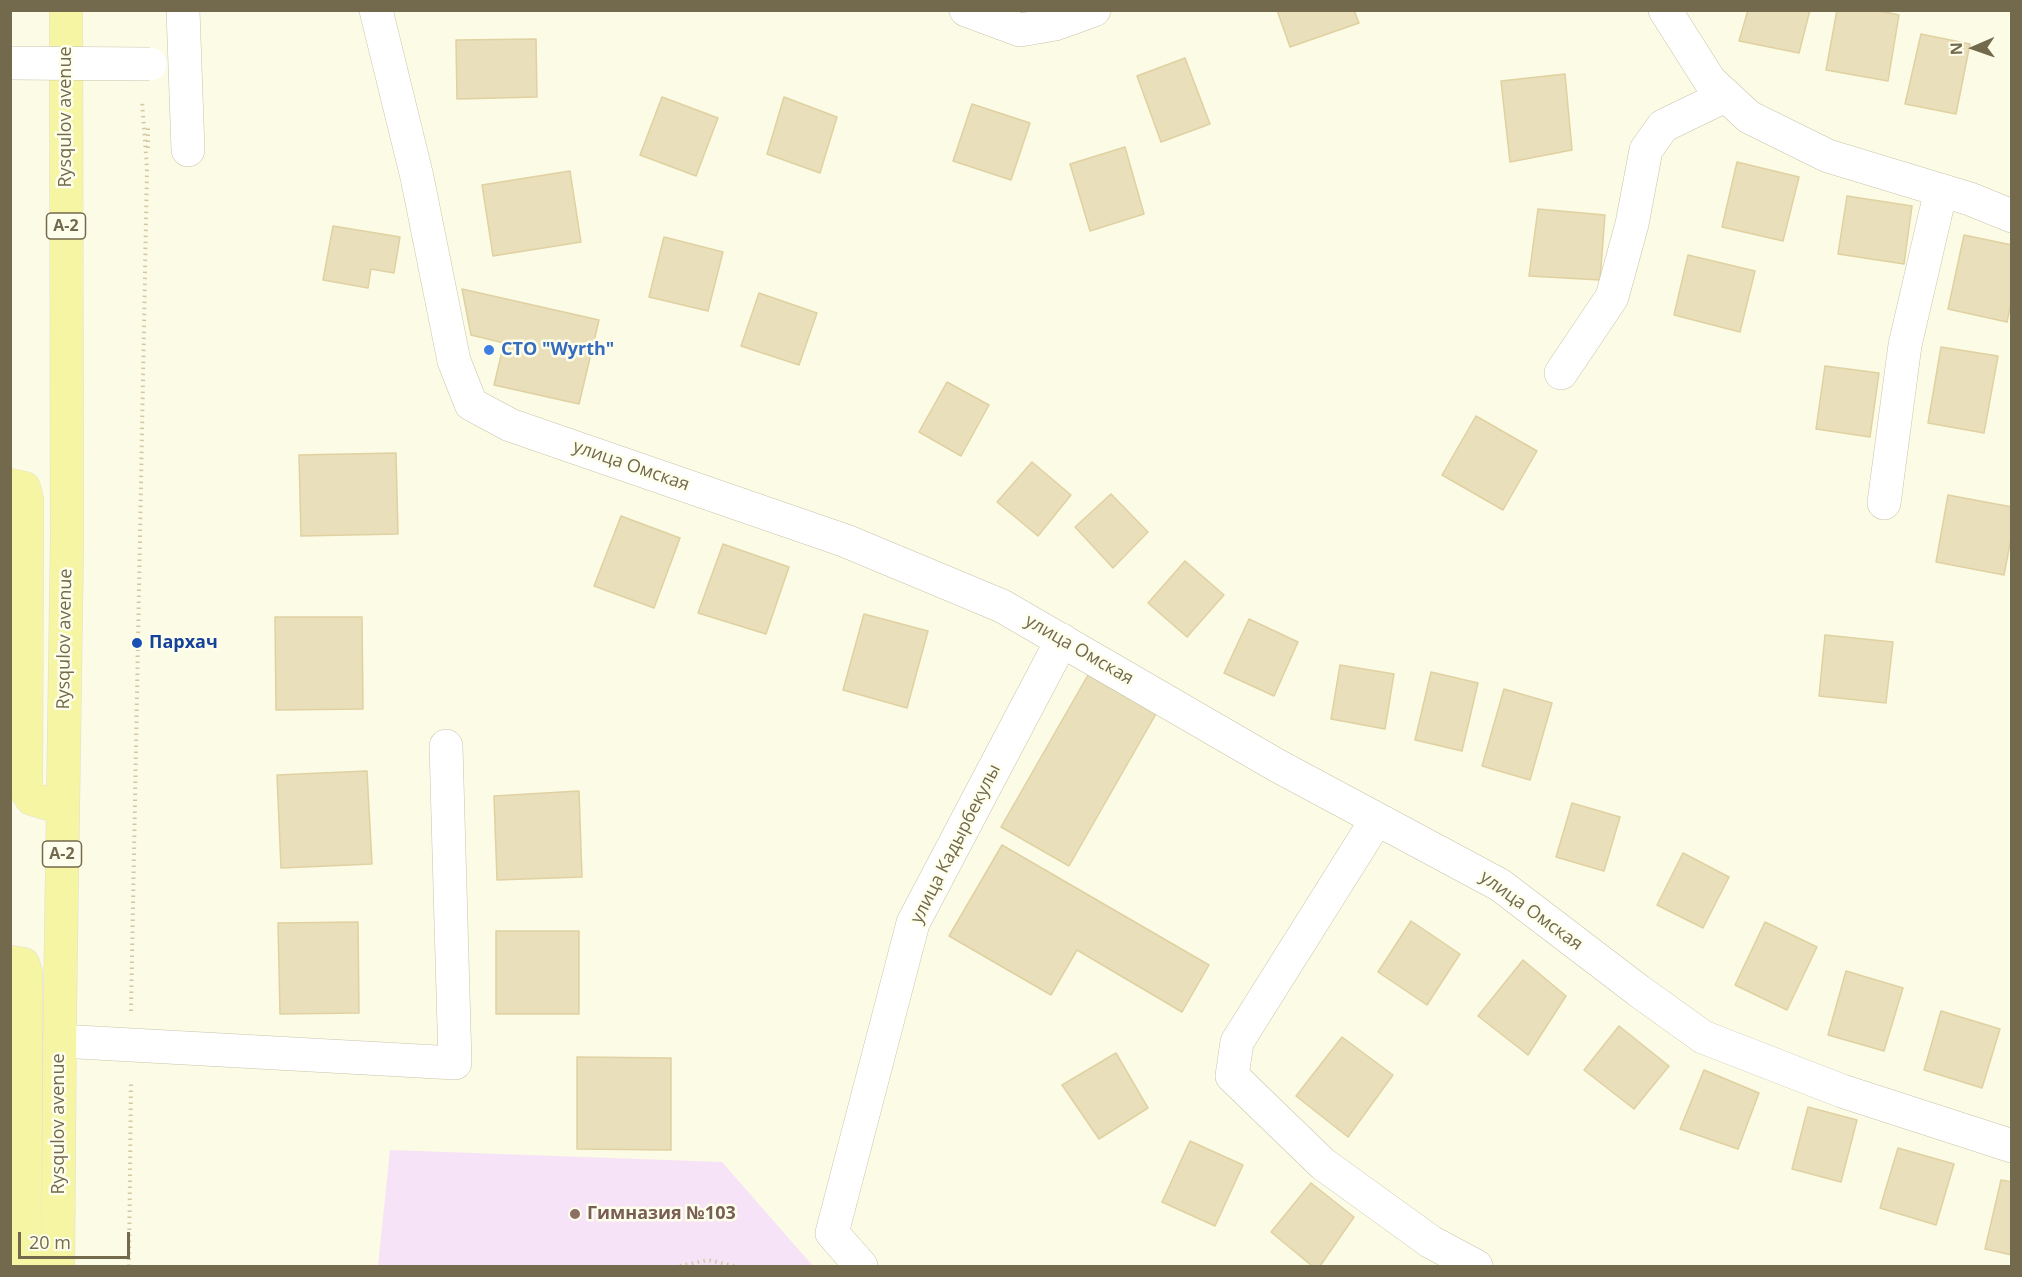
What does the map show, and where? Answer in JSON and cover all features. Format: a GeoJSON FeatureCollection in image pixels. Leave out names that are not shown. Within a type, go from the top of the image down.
{"type":"FeatureCollection","features":[{"type":"Feature","properties":{"kind":"main road","name":"Rysqulov avenue"},"geometry":{"type":"LineString","coordinates":[[58,1266],[67,539],[66,10]]}},
{"type":"Feature","properties":{"kind":"main road"},"geometry":{"type":"LineString","coordinates":[[10,485],[24,488],[27,500],[26,790],[32,799],[63,808]]}},
{"type":"Feature","properties":{"kind":"main road"},"geometry":{"type":"LineString","coordinates":[[10,962],[23,964],[26,973],[25,1266]]}},
{"type":"Feature","properties":{"kind":"street"},"geometry":{"type":"LineString","coordinates":[[183,10],[188,150]]}},
{"type":"Feature","properties":{"kind":"street","name":"улица Омская"},"geometry":{"type":"LineString","coordinates":[[376,10],[417,177],[454,361],[471,404],[510,425],[846,541],[1002,606],[1278,766],[1500,885],[1703,1037],[1842,1091],[2012,1146]]}},
{"type":"Feature","properties":{"kind":"street"},"geometry":{"type":"LineString","coordinates":[[966,10],[1020,30],[1055,24],[1094,10]]}},
{"type":"Feature","properties":{"kind":"street"},"geometry":{"type":"LineString","coordinates":[[1665,10],[1710,81],[1749,117],[1828,156],[1970,199],[2012,216]]}},
{"type":"Feature","properties":{"kind":"street"},"geometry":{"type":"LineString","coordinates":[[10,63],[146,78]]}},
{"type":"Feature","properties":{"kind":"street"},"geometry":{"type":"LineString","coordinates":[[1561,373],[1612,297],[1632,224],[1646,150],[1663,126],[1725,96]]}},
{"type":"Feature","properties":{"kind":"street"},"geometry":{"type":"LineString","coordinates":[[1884,503],[1905,345],[1941,190]]}},
{"type":"Feature","properties":{"kind":"street","name":"улица Кадырбекулы"},"geometry":{"type":"LineString","coordinates":[[861,1266],[832,1233],[913,923],[1062,640]]}},
{"type":"Feature","properties":{"kind":"street"},"geometry":{"type":"LineString","coordinates":[[60,1041],[455,1063],[446,746]]}},
{"type":"Feature","properties":{"kind":"street"},"geometry":{"type":"LineString","coordinates":[[1377,819],[1237,1042],[1232,1076],[1323,1164],[1431,1242],[1476,1266]]}},
{"type":"Feature","properties":{"kind":"path"},"geometry":{"type":"LineString","coordinates":[[129,1266],[147,168],[146,78]]}},
{"type":"Feature","properties":{"kind":"path"},"geometry":{"type":"LineString","coordinates":[[680,1266],[708,1260],[734,1266]]}},
{"type":"Feature","properties":{"kind":"shaded area","name":"Гимназия №103"},"geometry":{"type":"Polygon","coordinates":[[[390,1150],[722,1162],[813,1266],[378,1266],[390,1150]]]}},
{"type":"Feature","properties":{"kind":"building"},"geometry":{"type":"Polygon","coordinates":[[[1277,10],[1354,10],[1359,23],[1290,47],[1277,10]]]}},
{"type":"Feature","properties":{"kind":"building"},"geometry":{"type":"Polygon","coordinates":[[[1748,10],[1810,10],[1799,53],[1739,41],[1748,10]]]}},
{"type":"Feature","properties":{"kind":"building"},"geometry":{"type":"Polygon","coordinates":[[[1837,10],[1875,10],[1899,15],[1888,81],[1826,70],[1837,10]]]}},
{"type":"Feature","properties":{"kind":"building"},"geometry":{"type":"Polygon","coordinates":[[[1921,34],[1970,44],[1956,114],[1905,104],[1921,34]]]}},
{"type":"Feature","properties":{"kind":"building"},"geometry":{"type":"Polygon","coordinates":[[[536,39],[537,97],[457,99],[456,40],[536,39]]]}},
{"type":"Feature","properties":{"kind":"building"},"geometry":{"type":"Polygon","coordinates":[[[1185,58],[1210,124],[1161,142],[1137,76],[1185,58]]]}},
{"type":"Feature","properties":{"kind":"building"},"geometry":{"type":"Polygon","coordinates":[[[1565,74],[1572,150],[1510,162],[1501,81],[1565,74]]]}},
{"type":"Feature","properties":{"kind":"building"},"geometry":{"type":"Polygon","coordinates":[[[662,97],[718,118],[696,176],[640,155],[662,97]]]}},
{"type":"Feature","properties":{"kind":"building"},"geometry":{"type":"Polygon","coordinates":[[[784,97],[837,117],[820,173],[767,154],[784,97]]]}},
{"type":"Feature","properties":{"kind":"building"},"geometry":{"type":"Polygon","coordinates":[[[972,104],[1030,123],[1011,180],[953,161],[972,104]]]}},
{"type":"Feature","properties":{"kind":"building"},"geometry":{"type":"Polygon","coordinates":[[[1125,147],[1144,214],[1090,231],[1070,164],[1125,147]]]}},
{"type":"Feature","properties":{"kind":"building"},"geometry":{"type":"Polygon","coordinates":[[[1737,162],[1799,177],[1783,241],[1722,227],[1737,162]]]}},
{"type":"Feature","properties":{"kind":"building"},"geometry":{"type":"Polygon","coordinates":[[[570,171],[581,242],[493,256],[482,185],[570,171]]]}},
{"type":"Feature","properties":{"kind":"building"},"geometry":{"type":"Polygon","coordinates":[[[1847,196],[1912,206],[1904,264],[1838,254],[1847,196]]]}},
{"type":"Feature","properties":{"kind":"building"},"geometry":{"type":"Polygon","coordinates":[[[1538,209],[1605,215],[1600,280],[1529,276],[1538,209]]]}},
{"type":"Feature","properties":{"kind":"building"},"geometry":{"type":"Polygon","coordinates":[[[333,226],[400,237],[394,273],[371,269],[368,288],[323,280],[333,226]]]}},
{"type":"Feature","properties":{"kind":"building"},"geometry":{"type":"Polygon","coordinates":[[[1964,235],[2012,245],[2012,299],[2007,322],[1948,309],[1964,235]]]}},
{"type":"Feature","properties":{"kind":"building"},"geometry":{"type":"Polygon","coordinates":[[[664,237],[723,252],[708,311],[649,297],[664,237]]]}},
{"type":"Feature","properties":{"kind":"building"},"geometry":{"type":"Polygon","coordinates":[[[1688,255],[1755,271],[1740,332],[1674,315],[1688,255]]]}},
{"type":"Feature","properties":{"kind":"building"},"geometry":{"type":"Polygon","coordinates":[[[462,289],[599,320],[579,404],[494,385],[504,343],[471,335],[462,289]]]}},
{"type":"Feature","properties":{"kind":"building"},"geometry":{"type":"Polygon","coordinates":[[[759,293],[817,313],[799,365],[741,346],[759,293]]]}},
{"type":"Feature","properties":{"kind":"building"},"geometry":{"type":"Polygon","coordinates":[[[1941,347],[1998,356],[1984,433],[1928,423],[1941,347]]]}},
{"type":"Feature","properties":{"kind":"building"},"geometry":{"type":"Polygon","coordinates":[[[1825,366],[1879,373],[1870,437],[1816,429],[1825,366]]]}},
{"type":"Feature","properties":{"kind":"building"},"geometry":{"type":"Polygon","coordinates":[[[947,382],[989,405],[961,456],[919,432],[947,382]]]}},
{"type":"Feature","properties":{"kind":"building"},"geometry":{"type":"Polygon","coordinates":[[[1476,416],[1537,451],[1503,510],[1442,475],[1476,416]]]}},
{"type":"Feature","properties":{"kind":"building"},"geometry":{"type":"Polygon","coordinates":[[[396,453],[398,534],[301,536],[299,455],[396,453]]]}},
{"type":"Feature","properties":{"kind":"building"},"geometry":{"type":"Polygon","coordinates":[[[1032,462],[1071,495],[1038,536],[997,502],[1032,462]]]}},
{"type":"Feature","properties":{"kind":"building"},"geometry":{"type":"Polygon","coordinates":[[[1111,494],[1148,532],[1113,568],[1075,527],[1111,494]]]}},
{"type":"Feature","properties":{"kind":"building"},"geometry":{"type":"Polygon","coordinates":[[[1948,495],[2012,507],[2012,533],[2004,575],[1936,562],[1948,495]]]}},
{"type":"Feature","properties":{"kind":"building"},"geometry":{"type":"Polygon","coordinates":[[[621,516],[680,538],[654,608],[594,586],[621,516]]]}},
{"type":"Feature","properties":{"kind":"building"},"geometry":{"type":"Polygon","coordinates":[[[723,544],[789,567],[766,634],[698,613],[723,544]]]}},
{"type":"Feature","properties":{"kind":"building"},"geometry":{"type":"Polygon","coordinates":[[[1185,561],[1224,595],[1187,637],[1148,603],[1185,561]]]}},
{"type":"Feature","properties":{"kind":"building"},"geometry":{"type":"Polygon","coordinates":[[[864,614],[928,631],[907,708],[843,690],[864,614]]]}},
{"type":"Feature","properties":{"kind":"building"},"geometry":{"type":"Polygon","coordinates":[[[275,617],[362,617],[363,709],[276,710],[275,617]]]}},
{"type":"Feature","properties":{"kind":"building"},"geometry":{"type":"Polygon","coordinates":[[[1249,619],[1298,642],[1274,696],[1224,673],[1249,619]]]}},
{"type":"Feature","properties":{"kind":"building"},"geometry":{"type":"Polygon","coordinates":[[[1825,635],[1893,642],[1886,703],[1819,696],[1825,635]]]}},
{"type":"Feature","properties":{"kind":"building"},"geometry":{"type":"Polygon","coordinates":[[[1340,665],[1394,674],[1385,729],[1331,719],[1340,665]]]}},
{"type":"Feature","properties":{"kind":"building"},"geometry":{"type":"Polygon","coordinates":[[[1431,672],[1478,683],[1462,751],[1415,740],[1431,672]]]}},
{"type":"Feature","properties":{"kind":"building"},"geometry":{"type":"Polygon","coordinates":[[[1088,675],[1156,714],[1069,866],[1001,827],[1088,675]]]}},
{"type":"Feature","properties":{"kind":"building"},"geometry":{"type":"Polygon","coordinates":[[[1504,689],[1552,703],[1530,780],[1482,766],[1504,689]]]}},
{"type":"Feature","properties":{"kind":"building"},"geometry":{"type":"Polygon","coordinates":[[[367,771],[372,864],[281,868],[277,775],[367,771]]]}},
{"type":"Feature","properties":{"kind":"building"},"geometry":{"type":"Polygon","coordinates":[[[579,791],[582,877],[497,880],[494,796],[579,791]]]}},
{"type":"Feature","properties":{"kind":"building"},"geometry":{"type":"Polygon","coordinates":[[[1572,803],[1620,817],[1604,871],[1556,857],[1572,803]]]}},
{"type":"Feature","properties":{"kind":"building"},"geometry":{"type":"Polygon","coordinates":[[[1002,845],[1209,965],[1182,1012],[1077,950],[1051,995],[949,936],[1002,845]]]}},
{"type":"Feature","properties":{"kind":"building"},"geometry":{"type":"Polygon","coordinates":[[[1683,853],[1729,877],[1703,928],[1657,905],[1683,853]]]}},
{"type":"Feature","properties":{"kind":"building"},"geometry":{"type":"Polygon","coordinates":[[[1411,921],[1460,954],[1427,1005],[1378,972],[1411,921]]]}},
{"type":"Feature","properties":{"kind":"building"},"geometry":{"type":"Polygon","coordinates":[[[358,922],[359,1013],[280,1014],[278,923],[358,922]]]}},
{"type":"Feature","properties":{"kind":"building"},"geometry":{"type":"Polygon","coordinates":[[[1765,922],[1817,947],[1787,1010],[1735,985],[1765,922]]]}},
{"type":"Feature","properties":{"kind":"building"},"geometry":{"type":"Polygon","coordinates":[[[496,931],[579,931],[579,1014],[496,1014],[496,931]]]}},
{"type":"Feature","properties":{"kind":"building"},"geometry":{"type":"Polygon","coordinates":[[[1523,960],[1566,996],[1528,1055],[1478,1016],[1523,960]]]}},
{"type":"Feature","properties":{"kind":"building"},"geometry":{"type":"Polygon","coordinates":[[[1846,971],[1903,988],[1884,1051],[1828,1035],[1846,971]]]}},
{"type":"Feature","properties":{"kind":"building"},"geometry":{"type":"Polygon","coordinates":[[[1941,1011],[2000,1029],[1982,1088],[1924,1070],[1941,1011]]]}},
{"type":"Feature","properties":{"kind":"building"},"geometry":{"type":"Polygon","coordinates":[[[1619,1026],[1669,1066],[1634,1109],[1584,1070],[1619,1026]]]}},
{"type":"Feature","properties":{"kind":"building"},"geometry":{"type":"Polygon","coordinates":[[[1342,1037],[1393,1075],[1348,1137],[1296,1096],[1342,1037]]]}},
{"type":"Feature","properties":{"kind":"building"},"geometry":{"type":"Polygon","coordinates":[[[1116,1053],[1148,1108],[1099,1139],[1062,1085],[1116,1053]]]}},
{"type":"Feature","properties":{"kind":"building"},"geometry":{"type":"Polygon","coordinates":[[[577,1057],[671,1058],[671,1150],[577,1149],[577,1057]]]}},
{"type":"Feature","properties":{"kind":"building"},"geometry":{"type":"Polygon","coordinates":[[[1704,1070],[1759,1093],[1738,1149],[1680,1129],[1704,1070]]]}},
{"type":"Feature","properties":{"kind":"building"},"geometry":{"type":"Polygon","coordinates":[[[1808,1107],[1857,1120],[1841,1182],[1792,1169],[1808,1107]]]}},
{"type":"Feature","properties":{"kind":"building"},"geometry":{"type":"Polygon","coordinates":[[[1190,1141],[1243,1165],[1215,1226],[1162,1202],[1190,1141]]]}},
{"type":"Feature","properties":{"kind":"building"},"geometry":{"type":"Polygon","coordinates":[[[1898,1148],[1954,1164],[1936,1225],[1880,1208],[1898,1148]]]}},
{"type":"Feature","properties":{"kind":"building"},"geometry":{"type":"Polygon","coordinates":[[[2001,1180],[2012,1182],[2012,1255],[1985,1249],[2001,1180]]]}},
{"type":"Feature","properties":{"kind":"building"},"geometry":{"type":"Polygon","coordinates":[[[1311,1183],[1354,1217],[1320,1266],[1312,1266],[1271,1232],[1311,1183]]]}},
{"type":"Feature","properties":{"kind":"place","name":"СТО \"Wyrth\""},"geometry":{"type":"Point","coordinates":[489,350]}},
{"type":"Feature","properties":{"kind":"place","name":"Пархач"},"geometry":{"type":"Point","coordinates":[137,643]}},
{"type":"Feature","properties":{"kind":"place","name":"Гимназия №103"},"geometry":{"type":"Point","coordinates":[575,1214]}}]}
